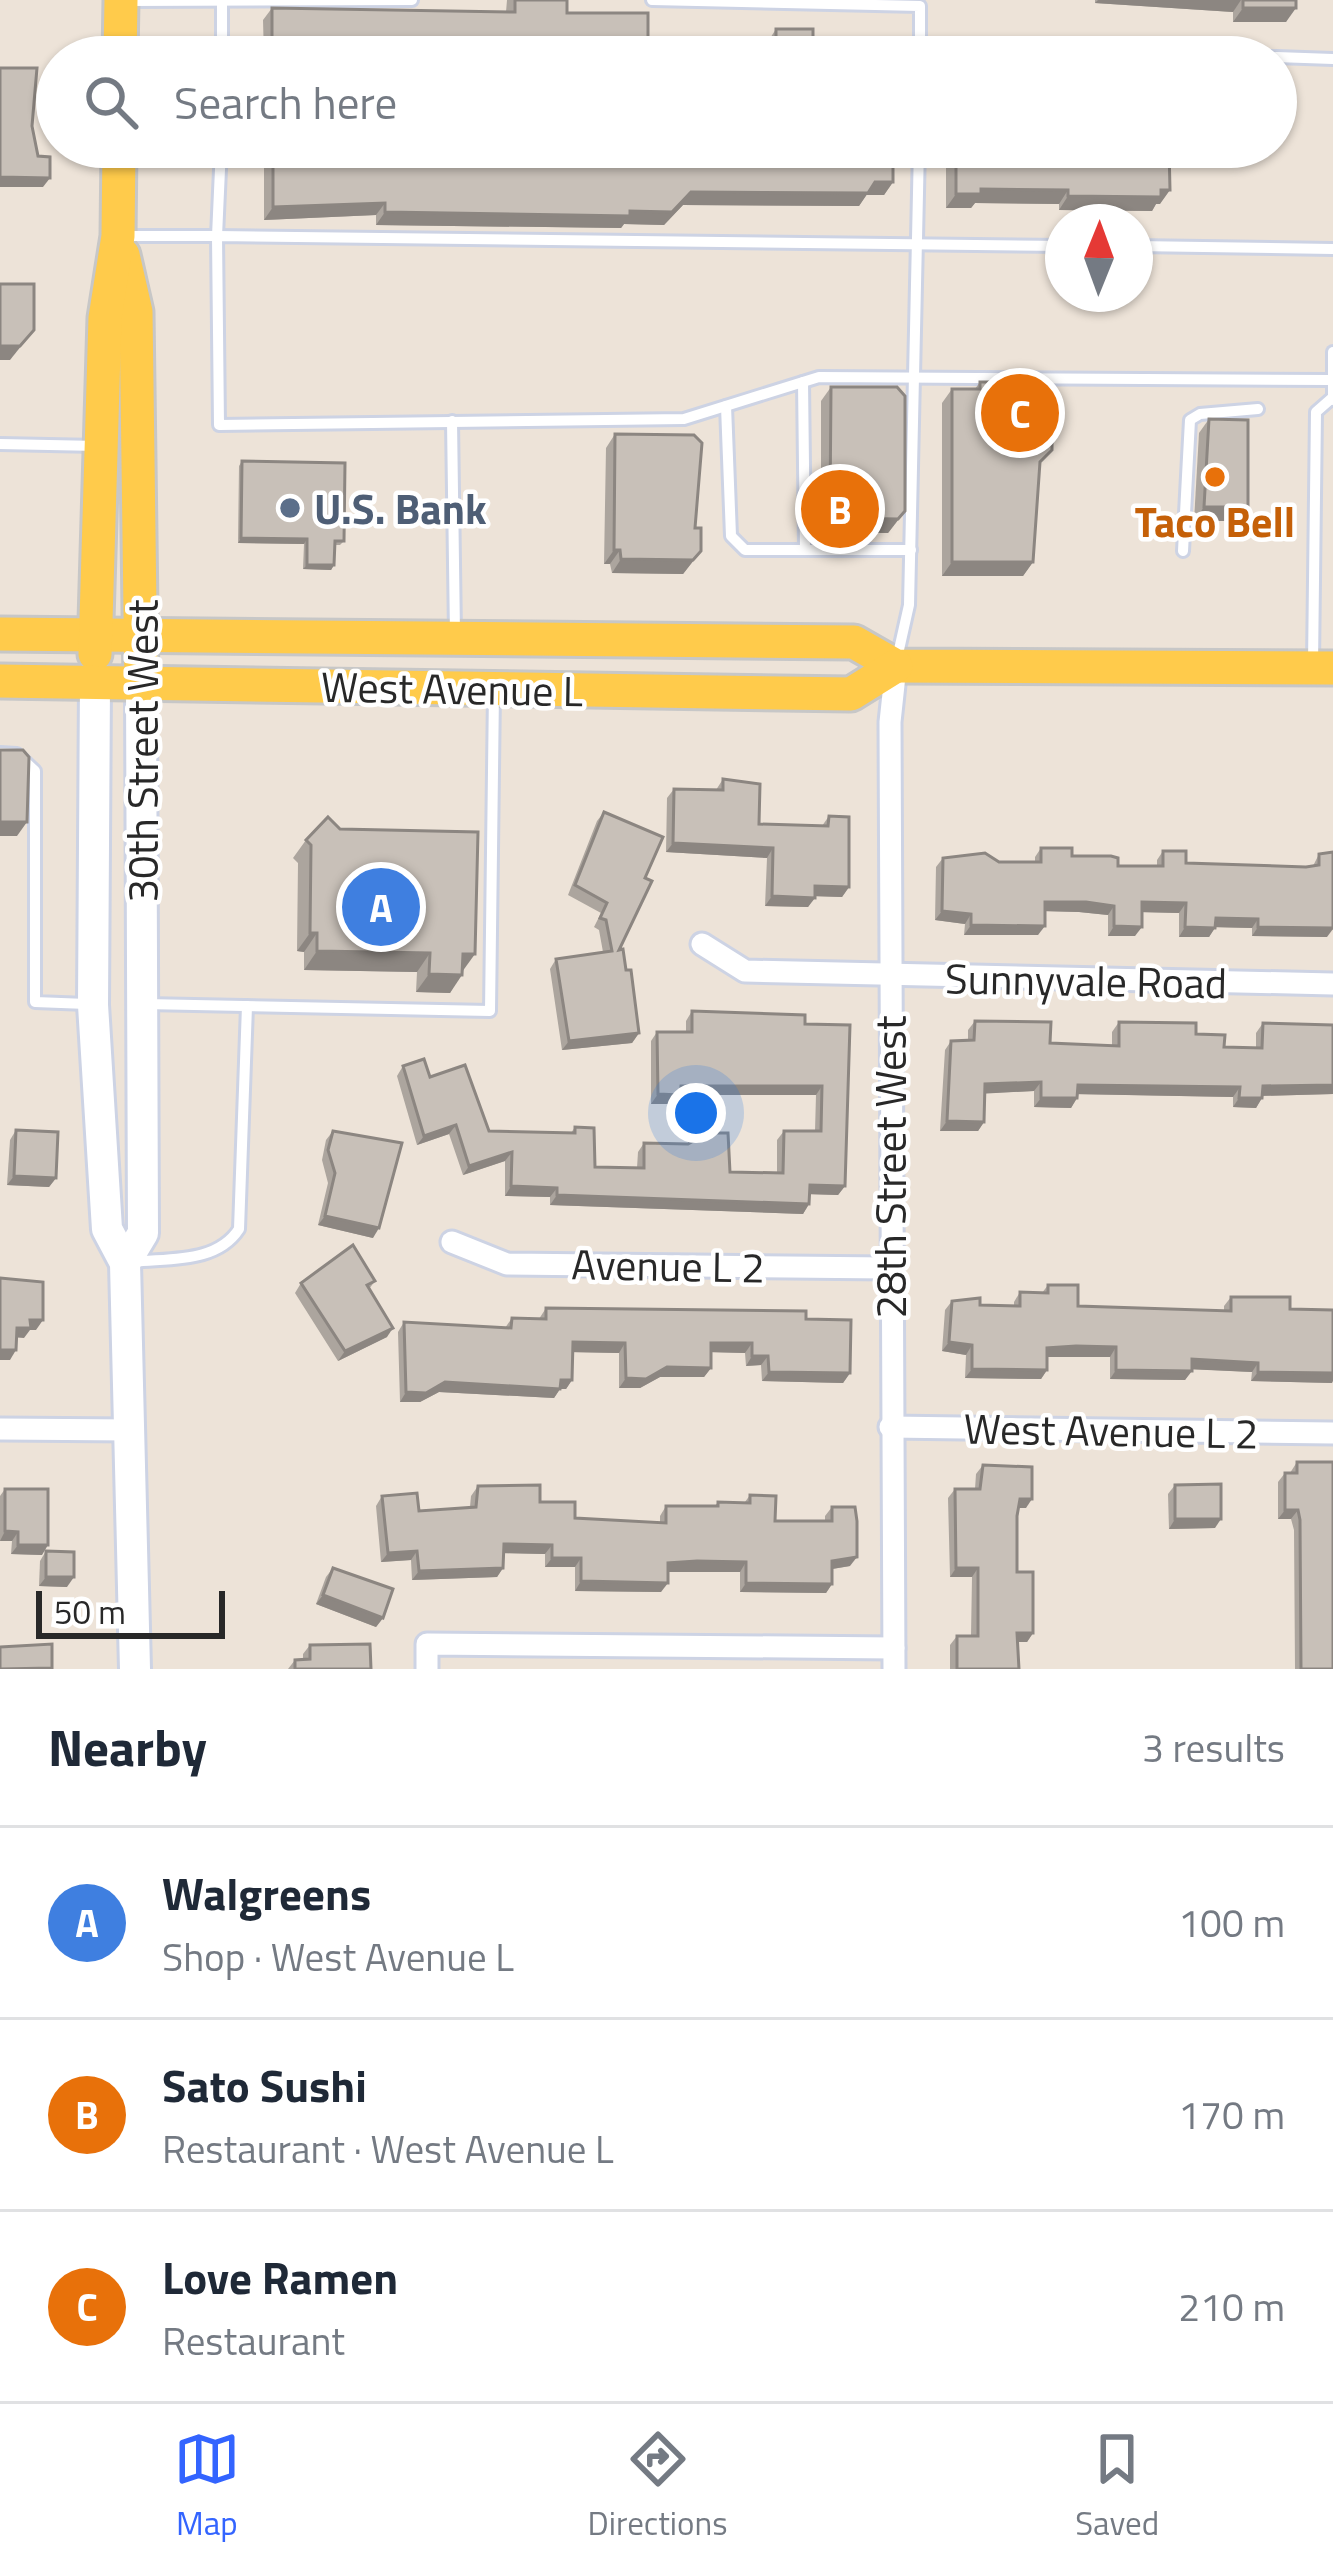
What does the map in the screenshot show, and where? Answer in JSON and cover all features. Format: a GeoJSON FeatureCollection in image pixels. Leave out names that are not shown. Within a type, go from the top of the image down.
{"type":"FeatureCollection","features":[{"type":"Feature","properties":{"kind":"main road"},"geometry":{"type":"LineString","coordinates":[[120,36],[121,1]]}},
{"type":"Feature","properties":{"kind":"main road","name":"30th Street West"},"geometry":{"type":"LineString","coordinates":[[119,168],[118,236],[105,318],[95,634],[93,1005],[107,1229],[124,1263],[135,1669]]}},
{"type":"Feature","properties":{"kind":"main road","name":"30th Street West"},"geometry":{"type":"LineString","coordinates":[[118,236],[136,312],[143,634],[143,1233],[124,1263]]}},
{"type":"Feature","properties":{"kind":"main road","name":"West Avenue L"},"geometry":{"type":"LineString","coordinates":[[0,634],[854,642],[896,666],[1323,668]]}},
{"type":"Feature","properties":{"kind":"main road","name":"West Avenue L"},"geometry":{"type":"LineString","coordinates":[[0,681],[851,694],[896,666]]}},
{"type":"Feature","properties":{"kind":"street","name":"28th Street West"},"geometry":{"type":"LineString","coordinates":[[894,1659],[888,1268],[890,722],[896,666]]}},
{"type":"Feature","properties":{"kind":"street","name":"Sunnyvale Road"},"geometry":{"type":"LineString","coordinates":[[702,944],[745,970],[1333,985]]}},
{"type":"Feature","properties":{"kind":"street","name":"Avenue L 2"},"geometry":{"type":"LineString","coordinates":[[452,1242],[506,1264],[888,1268]]}},
{"type":"Feature","properties":{"kind":"street","name":"West Avenue L 2"},"geometry":{"type":"LineString","coordinates":[[890,1426],[1333,1433]]}},
{"type":"Feature","properties":{"kind":"street"},"geometry":{"type":"LineString","coordinates":[[0,1429],[131,1430]]}},
{"type":"Feature","properties":{"kind":"street"},"geometry":{"type":"LineString","coordinates":[[428,1669],[428,1644],[894,1659]]}},
{"type":"Feature","properties":{"kind":"lane"},"geometry":{"type":"LineString","coordinates":[[121,1],[412,0]]}},
{"type":"Feature","properties":{"kind":"lane"},"geometry":{"type":"LineString","coordinates":[[652,0],[920,6],[920,36]]}},
{"type":"Feature","properties":{"kind":"lane"},"geometry":{"type":"LineString","coordinates":[[222,36],[223,1]]}},
{"type":"Feature","properties":{"kind":"lane"},"geometry":{"type":"LineString","coordinates":[[1297,58],[1333,59]]}},
{"type":"Feature","properties":{"kind":"lane"},"geometry":{"type":"LineString","coordinates":[[220,168],[218,425],[684,419],[819,376],[1332,380]]}},
{"type":"Feature","properties":{"kind":"lane"},"geometry":{"type":"LineString","coordinates":[[896,666],[909,605],[919,168]]}},
{"type":"Feature","properties":{"kind":"lane"},"geometry":{"type":"LineString","coordinates":[[118,236],[1045,246]]}},
{"type":"Feature","properties":{"kind":"lane"},"geometry":{"type":"LineString","coordinates":[[1153,246],[1333,249]]}},
{"type":"Feature","properties":{"kind":"lane"},"geometry":{"type":"LineString","coordinates":[[1323,668],[1316,412],[1332,399],[1333,352]]}},
{"type":"Feature","properties":{"kind":"lane"},"geometry":{"type":"LineString","coordinates":[[803,382],[805,549]]}},
{"type":"Feature","properties":{"kind":"lane"},"geometry":{"type":"LineString","coordinates":[[726,406],[730,536],[745,550],[910,550]]}},
{"type":"Feature","properties":{"kind":"lane"},"geometry":{"type":"LineString","coordinates":[[1183,551],[1190,420],[1200,414],[1258,409]]}},
{"type":"Feature","properties":{"kind":"lane"},"geometry":{"type":"LineString","coordinates":[[452,422],[450,579],[455,639]]}},
{"type":"Feature","properties":{"kind":"lane"},"geometry":{"type":"LineString","coordinates":[[0,444],[101,446]]}},
{"type":"Feature","properties":{"kind":"lane"},"geometry":{"type":"LineString","coordinates":[[142,1004],[490,1011],[494,688]]}},
{"type":"Feature","properties":{"kind":"lane"},"geometry":{"type":"LineString","coordinates":[[0,752],[17,754],[33,763],[35,771],[35,1002],[93,1005]]}},
{"type":"Feature","properties":{"kind":"lane"},"geometry":{"type":"LineString","coordinates":[[124,1263],[211,1253],[229,1244],[238,1229],[247,1006]]}},
{"type":"Feature","properties":{"kind":"building"},"geometry":{"type":"Polygon","coordinates":[[[515,0],[567,0],[567,13],[648,13],[648,36],[272,36],[272,8],[515,12],[515,0]]]}},
{"type":"Feature","properties":{"kind":"building"},"geometry":{"type":"Polygon","coordinates":[[[1243,0],[1296,0],[1296,8],[1243,8],[1243,0]]]}},
{"type":"Feature","properties":{"kind":"building"},"geometry":{"type":"Polygon","coordinates":[[[776,29],[813,29],[813,36],[776,36],[776,29]]]}},
{"type":"Feature","properties":{"kind":"building"},"geometry":{"type":"Polygon","coordinates":[[[0,68],[36,68],[32,126],[36,168],[50,168],[50,178],[0,177],[0,68]]]}},
{"type":"Feature","properties":{"kind":"building"},"geometry":{"type":"Polygon","coordinates":[[[273,168],[893,168],[893,182],[875,182],[868,193],[691,192],[672,212],[630,211],[630,216],[385,212],[385,203],[273,207],[273,168]]]}},
{"type":"Feature","properties":{"kind":"building"},"geometry":{"type":"Polygon","coordinates":[[[956,168],[1169,168],[1170,190],[1161,190],[1161,197],[1068,196],[1068,190],[981,189],[981,194],[956,194],[956,168]]]}},
{"type":"Feature","properties":{"kind":"building"},"geometry":{"type":"Polygon","coordinates":[[[0,284],[34,284],[34,330],[20,346],[0,346],[0,284]]]}},
{"type":"Feature","properties":{"kind":"building"},"geometry":{"type":"Polygon","coordinates":[[[980,382],[1046,382],[1046,389],[1052,389],[1052,450],[1040,462],[1033,562],[952,562],[952,389],[980,389],[980,382]]]}},
{"type":"Feature","properties":{"kind":"building"},"geometry":{"type":"Polygon","coordinates":[[[831,387],[897,387],[905,396],[905,511],[898,519],[837,518],[830,510],[831,387]]]}},
{"type":"Feature","properties":{"kind":"building"},"geometry":{"type":"Polygon","coordinates":[[[1209,419],[1248,420],[1248,507],[1204,507],[1209,419]]]}},
{"type":"Feature","properties":{"kind":"building"},"geometry":{"type":"Polygon","coordinates":[[[615,434],[694,435],[702,443],[695,528],[701,528],[701,551],[693,560],[621,559],[620,550],[614,550],[615,434]]]}},
{"type":"Feature","properties":{"kind":"building","name":"U.S. Bank"},"geometry":{"type":"Polygon","coordinates":[[[242,461],[345,463],[344,541],[335,541],[334,565],[307,565],[307,539],[241,538],[242,461]]]}},
{"type":"Feature","properties":{"kind":"building"},"geometry":{"type":"Polygon","coordinates":[[[0,750],[23,750],[29,757],[27,822],[0,822],[0,750]]]}},
{"type":"Feature","properties":{"kind":"building"},"geometry":{"type":"Polygon","coordinates":[[[723,779],[760,784],[759,824],[828,826],[829,816],[849,817],[849,887],[815,886],[815,898],[772,896],[773,848],[673,843],[674,789],[723,790],[723,779]]]}},
{"type":"Feature","properties":{"kind":"building"},"geometry":{"type":"Polygon","coordinates":[[[604,812],[663,837],[645,878],[652,881],[619,950],[623,949],[626,970],[631,970],[639,1033],[569,1041],[556,959],[612,951],[606,920],[600,918],[607,903],[575,885],[604,812]]]}},
{"type":"Feature","properties":{"kind":"building"},"geometry":{"type":"Polygon","coordinates":[[[328,817],[340,829],[478,832],[475,954],[463,954],[462,975],[429,974],[430,953],[317,951],[317,933],[310,933],[311,845],[306,840],[328,817]]]}},
{"type":"Feature","properties":{"kind":"building"},"geometry":{"type":"Polygon","coordinates":[[[1041,848],[1072,848],[1072,856],[1111,856],[1118,858],[1118,866],[1163,866],[1163,851],[1186,851],[1186,863],[1306,867],[1319,865],[1319,854],[1333,852],[1333,928],[1258,927],[1258,919],[1216,918],[1215,928],[1185,927],[1186,903],[1142,902],[1142,927],[1114,926],[1114,906],[1086,902],[1045,902],[1045,926],[971,925],[971,914],[942,911],[943,858],[985,853],[999,862],[1041,862],[1041,848]]]}},
{"type":"Feature","properties":{"kind":"building"},"geometry":{"type":"Polygon","coordinates":[[[692,1011],[805,1015],[805,1024],[850,1025],[845,1186],[810,1185],[809,1204],[557,1195],[557,1188],[511,1186],[512,1152],[469,1166],[456,1125],[424,1136],[403,1066],[424,1059],[430,1077],[465,1065],[489,1131],[575,1133],[575,1127],[594,1128],[595,1167],[644,1168],[644,1143],[688,1144],[708,1133],[728,1133],[730,1172],[783,1173],[784,1131],[821,1131],[822,1086],[681,1086],[680,1095],[658,1094],[657,1032],[692,1032],[692,1011]]]}},
{"type":"Feature","properties":{"kind":"building"},"geometry":{"type":"Polygon","coordinates":[[[975,1021],[1051,1022],[1050,1043],[1119,1046],[1119,1022],[1196,1023],[1196,1034],[1225,1035],[1224,1047],[1262,1048],[1263,1023],[1333,1025],[1333,1085],[1263,1086],[1262,1098],[1239,1098],[1240,1087],[1078,1085],[1077,1098],[1041,1098],[1041,1082],[985,1084],[984,1122],[947,1121],[951,1041],[974,1040],[975,1021]]]}},
{"type":"Feature","properties":{"kind":"building"},"geometry":{"type":"Polygon","coordinates":[[[16,1130],[58,1132],[56,1178],[14,1176],[16,1130]]]}},
{"type":"Feature","properties":{"kind":"building"},"geometry":{"type":"Polygon","coordinates":[[[333,1131],[402,1143],[379,1228],[325,1216],[335,1173],[328,1150],[333,1131]]]}},
{"type":"Feature","properties":{"kind":"building"},"geometry":{"type":"Polygon","coordinates":[[[353,1245],[375,1281],[367,1285],[393,1328],[345,1351],[301,1283],[353,1245]]]}},
{"type":"Feature","properties":{"kind":"building"},"geometry":{"type":"Polygon","coordinates":[[[0,1278],[43,1282],[43,1320],[30,1320],[31,1328],[17,1328],[16,1350],[0,1350],[0,1278]]]}},
{"type":"Feature","properties":{"kind":"building"},"geometry":{"type":"Polygon","coordinates":[[[1048,1285],[1078,1285],[1078,1306],[1231,1311],[1231,1297],[1290,1297],[1290,1309],[1333,1310],[1333,1373],[1258,1372],[1258,1363],[1192,1359],[1192,1371],[1116,1370],[1116,1347],[1076,1346],[1047,1348],[1047,1370],[972,1369],[972,1345],[949,1342],[952,1301],[980,1298],[980,1305],[1020,1306],[1020,1292],[1048,1293],[1048,1285]]]}},
{"type":"Feature","properties":{"kind":"building"},"geometry":{"type":"Polygon","coordinates":[[[546,1308],[806,1311],[806,1319],[851,1320],[850,1373],[769,1372],[768,1356],[752,1356],[752,1343],[711,1343],[711,1368],[667,1367],[646,1379],[626,1378],[625,1343],[573,1342],[572,1380],[561,1380],[560,1389],[445,1382],[426,1393],[406,1392],[404,1322],[511,1328],[512,1318],[546,1319],[546,1308]]]}},
{"type":"Feature","properties":{"kind":"building"},"geometry":{"type":"Polygon","coordinates":[[[1297,1462],[1333,1462],[1333,1669],[1301,1669],[1300,1520],[1298,1510],[1285,1510],[1285,1473],[1297,1473],[1297,1462]]]}},
{"type":"Feature","properties":{"kind":"building"},"geometry":{"type":"Polygon","coordinates":[[[983,1465],[1032,1467],[1032,1499],[1020,1499],[1017,1516],[1017,1572],[1033,1572],[1033,1633],[1017,1633],[1019,1669],[957,1669],[957,1636],[978,1636],[978,1568],[956,1568],[955,1489],[980,1489],[983,1465]]]}},
{"type":"Feature","properties":{"kind":"building"},"geometry":{"type":"Polygon","coordinates":[[[1221,1484],[1221,1519],[1175,1519],[1175,1485],[1221,1484]]]}},
{"type":"Feature","properties":{"kind":"building"},"geometry":{"type":"Polygon","coordinates":[[[540,1485],[540,1502],[575,1502],[575,1518],[666,1523],[666,1506],[750,1503],[750,1495],[776,1496],[775,1521],[832,1521],[832,1507],[855,1507],[857,1557],[832,1561],[832,1584],[746,1583],[746,1562],[697,1561],[668,1563],[668,1583],[581,1581],[581,1558],[552,1558],[552,1545],[504,1544],[503,1568],[419,1571],[417,1551],[388,1553],[382,1496],[417,1493],[419,1511],[476,1507],[478,1486],[540,1485]]]}},
{"type":"Feature","properties":{"kind":"building"},"geometry":{"type":"Polygon","coordinates":[[[5,1489],[48,1489],[48,1545],[18,1545],[18,1532],[5,1531],[5,1489]]]}},
{"type":"Feature","properties":{"kind":"building"},"geometry":{"type":"Polygon","coordinates":[[[46,1551],[74,1552],[74,1577],[46,1577],[46,1551]]]}},
{"type":"Feature","properties":{"kind":"building"},"geometry":{"type":"Polygon","coordinates":[[[333,1568],[393,1589],[383,1618],[323,1595],[333,1568]]]}},
{"type":"Feature","properties":{"kind":"building"},"geometry":{"type":"Polygon","coordinates":[[[52,1644],[52,1668],[0,1669],[0,1647],[52,1644]]]}},
{"type":"Feature","properties":{"kind":"building"},"geometry":{"type":"Polygon","coordinates":[[[370,1644],[371,1669],[295,1669],[295,1660],[310,1659],[310,1645],[370,1644]]]}},
{"type":"Feature","properties":{"kind":"place","name":"Love Ramen"},"geometry":{"type":"Point","coordinates":[1020,413]}},
{"type":"Feature","properties":{"kind":"place","name":"Taco Bell"},"geometry":{"type":"Point","coordinates":[1215,477]}},
{"type":"Feature","properties":{"kind":"place","name":"U.S. Bank"},"geometry":{"type":"Point","coordinates":[290,508]}},
{"type":"Feature","properties":{"kind":"place","name":"Sato Sushi"},"geometry":{"type":"Point","coordinates":[840,509]}},
{"type":"Feature","properties":{"kind":"place","name":"Walgreens"},"geometry":{"type":"Point","coordinates":[381,907]}}]}
